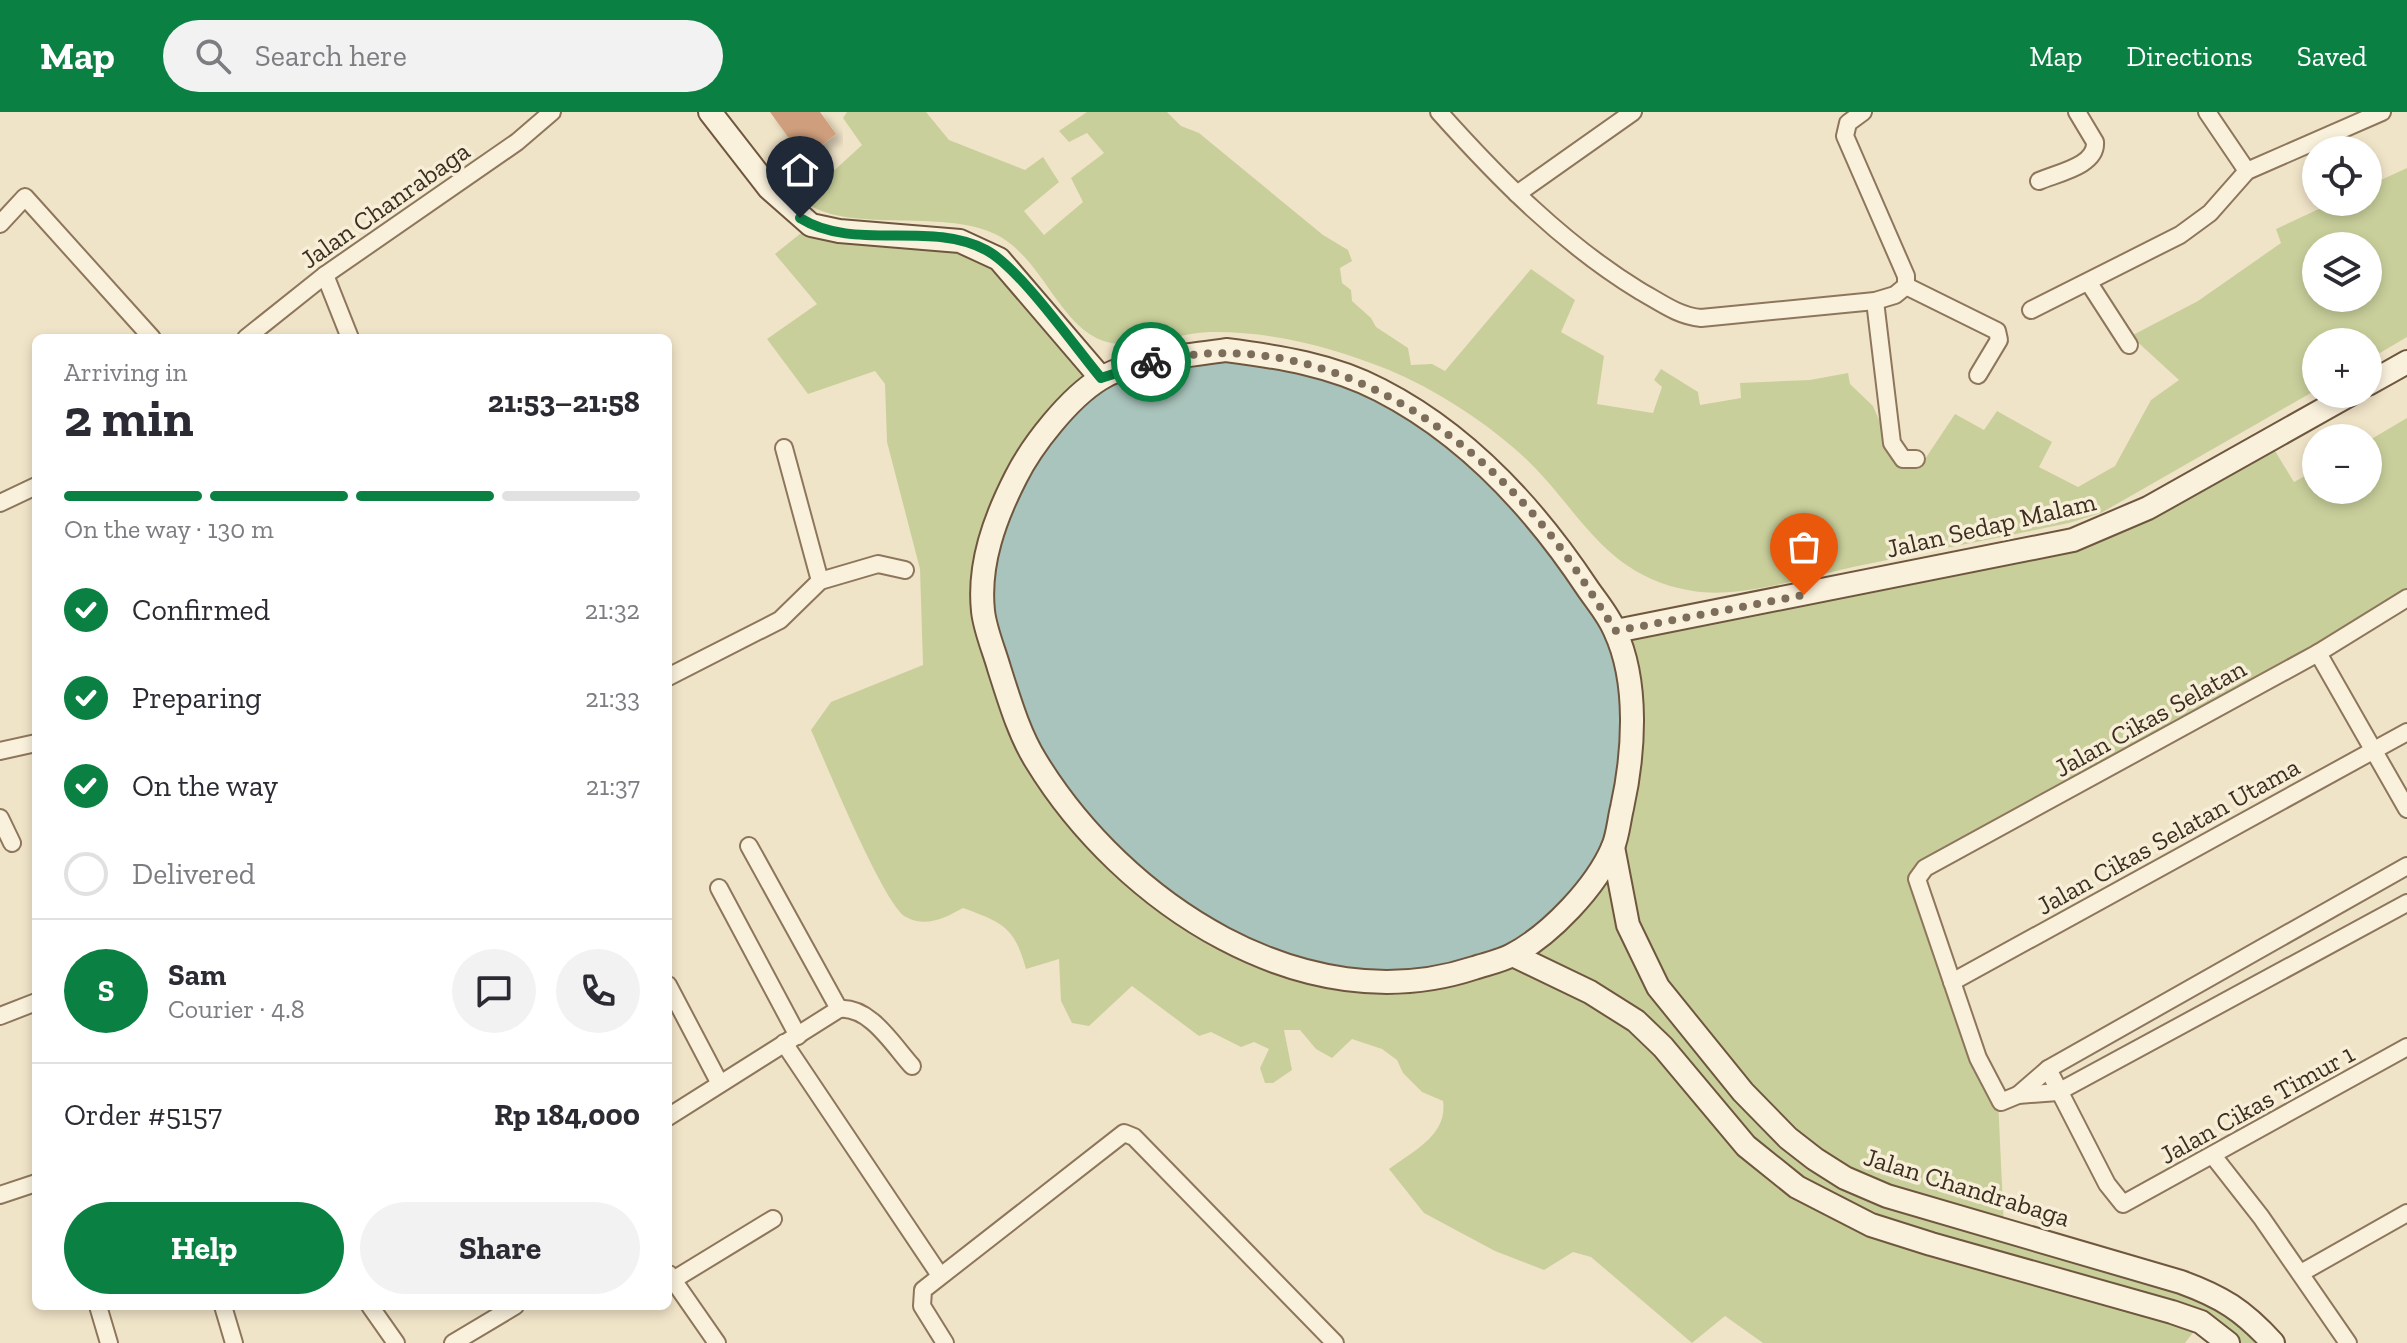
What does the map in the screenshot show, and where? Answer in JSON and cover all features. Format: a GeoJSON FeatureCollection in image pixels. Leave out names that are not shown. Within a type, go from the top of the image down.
{"type":"FeatureCollection","features":[{"type":"Feature","properties":{"kind":"street","name":"Jalan Chanrabaga"},"geometry":{"type":"LineString","coordinates":[[251,334],[325,275],[517,142],[552,112]]}},
{"type":"Feature","properties":{"kind":"street"},"geometry":{"type":"LineString","coordinates":[[710,112],[785,204],[811,225],[825,229],[948,239],[986,250],[1015,276],[1101,378]]}},
{"type":"Feature","properties":{"kind":"street"},"geometry":{"type":"LineString","coordinates":[[1439,112],[1517,194],[1604,268],[1685,316],[1701,318],[1875,301],[1895,295],[1906,286]]}},
{"type":"Feature","properties":{"kind":"street"},"geometry":{"type":"LineString","coordinates":[[1517,194],[1633,112]]}},
{"type":"Feature","properties":{"kind":"street"},"geometry":{"type":"LineString","coordinates":[[1863,112],[1848,123],[1845,136],[1906,276],[1906,286]]}},
{"type":"Feature","properties":{"kind":"street"},"geometry":{"type":"LineString","coordinates":[[2039,181],[2080,164],[2093,154],[2095,142],[2077,112]]}},
{"type":"Feature","properties":{"kind":"street"},"geometry":{"type":"LineString","coordinates":[[2207,112],[2247,171]]}},
{"type":"Feature","properties":{"kind":"street"},"geometry":{"type":"LineString","coordinates":[[2031,310],[2089,283],[2197,224],[2247,171],[2343,119],[2382,112]]}},
{"type":"Feature","properties":{"kind":"street"},"geometry":{"type":"LineString","coordinates":[[1,219],[25,197],[148,334]]}},
{"type":"Feature","properties":{"kind":"street"},"geometry":{"type":"LineString","coordinates":[[325,275],[348,334]]}},
{"type":"Feature","properties":{"kind":"street"},"geometry":{"type":"LineString","coordinates":[[2089,283],[2129,345]]}},
{"type":"Feature","properties":{"kind":"street"},"geometry":{"type":"LineString","coordinates":[[1906,286],[1997,331],[1999,340],[1978,375]]}},
{"type":"Feature","properties":{"kind":"street"},"geometry":{"type":"LineString","coordinates":[[1875,301],[1892,443],[1900,457],[1908,461],[1916,459]]}},
{"type":"Feature","properties":{"kind":"street"},"geometry":{"type":"LineString","coordinates":[[1226,350],[1317,365],[1381,390],[1451,436],[1507,486],[1561,549],[1616,631],[1628,682],[1632,763],[1613,847],[1575,905],[1513,955],[1446,977],[1370,981],[1303,969],[1244,949],[1158,899],[1117,864],[1064,803],[1033,757],[1007,693],[983,612],[985,560],[999,510],[1026,456],[1064,412],[1101,378],[1155,361],[1226,350]]}},
{"type":"Feature","properties":{"kind":"street"},"geometry":{"type":"LineString","coordinates":[[2382,376],[2407,362]]}},
{"type":"Feature","properties":{"kind":"street","name":"Jalan Sedap Malam"},"geometry":{"type":"LineString","coordinates":[[1616,631],[2073,540],[2148,508],[2327,408]]}},
{"type":"Feature","properties":{"kind":"street"},"geometry":{"type":"LineString","coordinates":[[784,448],[820,581]]}},
{"type":"Feature","properties":{"kind":"street"},"geometry":{"type":"LineString","coordinates":[[0,503],[32,488]]}},
{"type":"Feature","properties":{"kind":"street"},"geometry":{"type":"LineString","coordinates":[[672,675],[780,620],[820,581],[878,564],[905,570]]}},
{"type":"Feature","properties":{"kind":"street","name":"Jalan Cikas Selatan"},"geometry":{"type":"LineString","coordinates":[[1952,982],[1917,879],[1925,868],[2318,653],[2407,598]]}},
{"type":"Feature","properties":{"kind":"street"},"geometry":{"type":"LineString","coordinates":[[2318,653],[2407,809]]}},
{"type":"Feature","properties":{"kind":"street","name":"Jalan Cikas Selatan Utama"},"geometry":{"type":"LineString","coordinates":[[1952,982],[2407,732]]}},
{"type":"Feature","properties":{"kind":"street"},"geometry":{"type":"LineString","coordinates":[[0,751],[32,744]]}},
{"type":"Feature","properties":{"kind":"street"},"geometry":{"type":"LineString","coordinates":[[0,818],[12,843]]}},
{"type":"Feature","properties":{"kind":"street"},"geometry":{"type":"LineString","coordinates":[[749,846],[839,1009]]}},
{"type":"Feature","properties":{"kind":"street","name":"Jalan Chandrabaga"},"geometry":{"type":"LineString","coordinates":[[1613,847],[1628,925],[1653,978],[1743,1092],[1788,1138],[1817,1161],[1887,1196],[2004,1228],[2218,1296],[2247,1314],[2273,1343]]}},
{"type":"Feature","properties":{"kind":"street"},"geometry":{"type":"LineString","coordinates":[[2018,1095],[2048,1069],[2407,866]]}},
{"type":"Feature","properties":{"kind":"street"},"geometry":{"type":"LineString","coordinates":[[719,888],[791,1040],[939,1274]]}},
{"type":"Feature","properties":{"kind":"street"},"geometry":{"type":"LineString","coordinates":[[1952,982],[2001,1102],[2018,1095],[2058,1092],[2407,903]]}},
{"type":"Feature","properties":{"kind":"street"},"geometry":{"type":"LineString","coordinates":[[1513,955],[1590,992],[1636,1021],[1663,1047],[1746,1146],[1797,1187],[1871,1225],[2201,1322],[2228,1343]]}},
{"type":"Feature","properties":{"kind":"street"},"geometry":{"type":"LineString","coordinates":[[672,993],[719,1082]]}},
{"type":"Feature","properties":{"kind":"street"},"geometry":{"type":"LineString","coordinates":[[0,1016],[32,1004]]}},
{"type":"Feature","properties":{"kind":"street"},"geometry":{"type":"LineString","coordinates":[[672,1114],[839,1009],[858,1010],[912,1066]]}},
{"type":"Feature","properties":{"kind":"street","name":"Jalan Cikas Timur 1"},"geometry":{"type":"LineString","coordinates":[[2058,1092],[2116,1200],[2129,1203],[2407,1047]]}},
{"type":"Feature","properties":{"kind":"street"},"geometry":{"type":"LineString","coordinates":[[2048,1069],[2058,1092]]}},
{"type":"Feature","properties":{"kind":"street"},"geometry":{"type":"LineString","coordinates":[[945,1343],[921,1299],[923,1290],[939,1274],[1115,1138],[1127,1133],[1335,1343]]}},
{"type":"Feature","properties":{"kind":"street"},"geometry":{"type":"LineString","coordinates":[[2214,1157],[2301,1273],[2348,1343]]}},
{"type":"Feature","properties":{"kind":"street"},"geometry":{"type":"LineString","coordinates":[[0,1195],[32,1184]]}},
{"type":"Feature","properties":{"kind":"street"},"geometry":{"type":"LineString","coordinates":[[2301,1273],[2407,1213]]}},
{"type":"Feature","properties":{"kind":"street"},"geometry":{"type":"LineString","coordinates":[[672,1276],[773,1219]]}},
{"type":"Feature","properties":{"kind":"street"},"geometry":{"type":"LineString","coordinates":[[672,1278],[717,1343]]}},
{"type":"Feature","properties":{"kind":"street"},"geometry":{"type":"LineString","coordinates":[[99,1310],[109,1343]]}},
{"type":"Feature","properties":{"kind":"street"},"geometry":{"type":"LineString","coordinates":[[224,1310],[234,1343]]}},
{"type":"Feature","properties":{"kind":"street"},"geometry":{"type":"LineString","coordinates":[[373,1310],[396,1343]]}},
{"type":"Feature","properties":{"kind":"street"},"geometry":{"type":"LineString","coordinates":[[453,1343],[508,1310]]}},
{"type":"Feature","properties":{"kind":"green space"},"geometry":{"type":"Polygon","coordinates":[[[847,112],[926,112],[949,140],[1025,170],[1043,157],[1059,182],[1024,211],[1044,235],[1083,202],[1071,178],[1104,153],[1087,133],[1069,142],[1059,131],[1087,112],[1167,112],[1181,126],[1199,133],[1323,235],[1348,250],[1352,261],[1340,268],[1342,283],[1351,290],[1352,301],[1371,318],[1376,327],[1408,348],[1411,365],[1432,364],[1445,371],[1531,269],[1575,300],[1561,332],[1604,356],[1597,404],[1653,413],[1662,387],[1654,380],[1661,369],[1698,392],[1700,405],[1741,398],[1740,383],[1810,380],[1848,373],[1850,384],[1873,406],[1898,464],[1921,465],[1955,414],[1984,430],[1997,411],[2052,442],[2039,467],[2078,487],[2115,466],[2151,400],[2179,380],[2131,336],[2198,301],[2281,243],[2276,229],[2304,216],[2382,216],[2382,180],[2407,168],[2407,337],[2382,352],[2382,328],[2302,328],[2302,398],[2101,513],[2069,523],[1773,586],[1731,592],[1693,591],[1661,583],[1612,554],[1537,470],[1501,437],[1439,395],[1389,370],[1324,348],[1256,334],[1210,332],[1135,344],[1111,343],[1093,336],[1078,325],[1027,259],[995,234],[948,223],[842,216],[820,210],[802,200],[862,145],[843,118],[847,112]]]}},
{"type":"Feature","properties":{"kind":"green space"},"geometry":{"type":"Polygon","coordinates":[[[811,225],[986,250],[1101,378],[1616,631],[2073,540],[2269,441],[2294,482],[2302,478],[2302,504],[2382,504],[2382,433],[2407,418],[2407,598],[1917,880],[1998,1099],[2004,1228],[2181,1282],[2273,1343],[2228,1343],[2201,1322],[2185,1343],[1763,1343],[1725,1316],[1692,1343],[1591,1257],[1573,1252],[1544,1270],[1495,1251],[1424,1213],[1389,1169],[1418,1149],[1434,1133],[1443,1113],[1443,1101],[1422,1092],[1403,1073],[1397,1060],[1382,1049],[1352,1039],[1332,1058],[1316,1049],[1300,1030],[1284,1030],[1292,1070],[1273,1083],[1265,1083],[1260,1068],[1269,1049],[1254,1042],[1241,1047],[1211,1032],[1199,1036],[1132,986],[1089,1026],[1072,1023],[1061,1001],[1059,959],[1026,969],[1017,943],[1005,928],[988,918],[963,908],[928,922],[906,917],[896,907],[870,861],[811,730],[831,702],[923,665],[920,569],[887,442],[885,384],[875,371],[808,394],[767,339],[817,304],[775,254],[811,225]]]}},
{"type":"Feature","properties":{"kind":"water"},"geometry":{"type":"Polygon","coordinates":[[[1226,350],[1317,365],[1451,436],[1616,631],[1628,682],[1613,847],[1513,955],[1446,977],[1303,969],[1158,899],[1064,803],[1007,693],[985,560],[1026,456],[1101,378],[1226,350]]]}},
{"type":"Feature","properties":{"kind":"building"},"geometry":{"type":"Polygon","coordinates":[[[770,112],[820,112],[836,134],[804,159],[770,112]]]}},
{"type":"Feature","properties":{"kind":"way so far"},"geometry":{"type":"LineString","coordinates":[[1151,362],[1226,350],[1317,365],[1381,390],[1451,436],[1507,486],[1561,549],[1616,631],[1804,595]]}},
{"type":"Feature","properties":{"kind":"route"},"geometry":{"type":"LineString","coordinates":[[800,218],[811,225],[840,232],[948,239],[986,250],[1015,276],[1101,378],[1151,362]]}}]}
